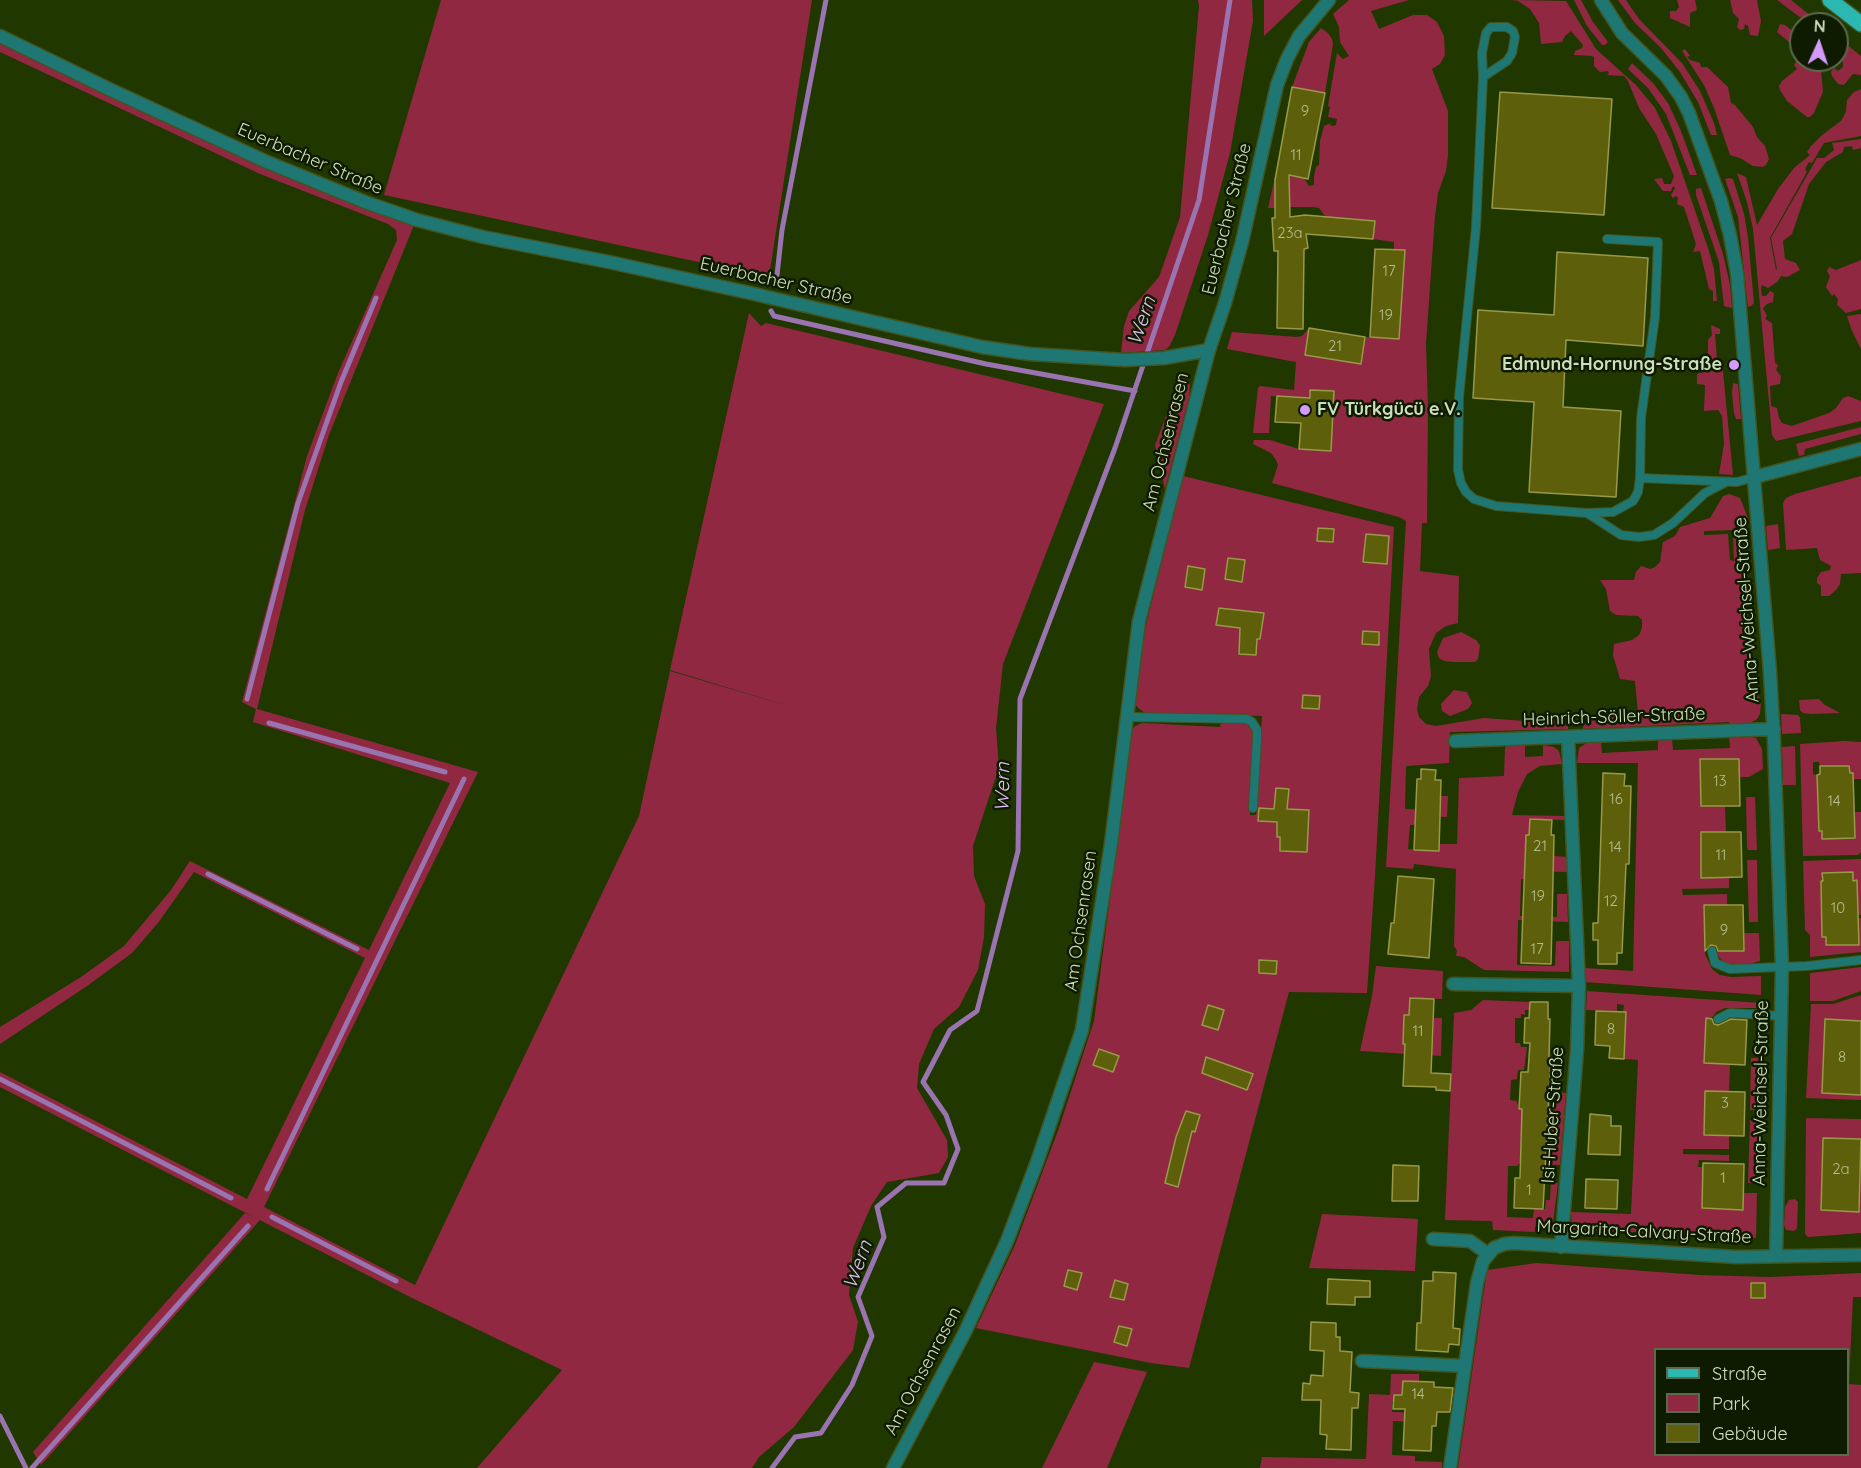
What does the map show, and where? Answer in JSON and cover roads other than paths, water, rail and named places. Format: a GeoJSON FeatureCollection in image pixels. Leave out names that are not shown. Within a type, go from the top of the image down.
{"type":"FeatureCollection","features":[{"type":"Feature","properties":{"kind":"main road"},"geometry":{"type":"LineString","coordinates":[[1830,0],[1861,24]]}},
{"type":"Feature","properties":{"kind":"street","name":"Euerbacher Straße"},"geometry":{"type":"LineString","coordinates":[[0,36],[267,162],[365,202],[417,220],[483,237],[739,290],[982,346],[1030,354],[1125,360],[1164,358],[1209,350],[1242,242],[1277,84],[1299,36],[1329,0]]}},
{"type":"Feature","properties":{"kind":"street","name":"Anna-Weichsel-Straße"},"geometry":{"type":"LineString","coordinates":[[1601,0],[1613,22],[1666,76],[1689,113],[1721,201],[1737,273],[1774,729],[1782,968],[1776,1256]]}},
{"type":"Feature","properties":{"kind":"street","name":"Am Ochsenrasen"},"geometry":{"type":"LineString","coordinates":[[893,1468],[965,1332],[1007,1241],[1037,1162],[1082,1030],[1090,991],[1139,621],[1209,350]]}},
{"type":"Feature","properties":{"kind":"street"},"geometry":{"type":"LineString","coordinates":[[1755,477],[1861,449]]}},
{"type":"Feature","properties":{"kind":"street","name":"Heinrich-Söller-Straße"},"geometry":{"type":"LineString","coordinates":[[1455,741],[1774,729]]}},
{"type":"Feature","properties":{"kind":"street","name":"Isi-Huber-Straße"},"geometry":{"type":"LineString","coordinates":[[1561,1247],[1577,1050],[1578,986],[1568,737]]}},
{"type":"Feature","properties":{"kind":"street"},"geometry":{"type":"LineString","coordinates":[[1453,984],[1578,986]]}},
{"type":"Feature","properties":{"kind":"street"},"geometry":{"type":"LineString","coordinates":[[1432,1239],[1470,1241],[1488,1254],[1480,1268],[1477,1283],[1450,1468]]}},
{"type":"Feature","properties":{"kind":"street","name":"Margarita-Calvary-Straße"},"geometry":{"type":"LineString","coordinates":[[1488,1254],[1494,1248],[1514,1243],[1689,1255],[1861,1255]]}},
{"type":"Feature","properties":{"kind":"street"},"geometry":{"type":"LineString","coordinates":[[1362,1361],[1465,1366]]}},
{"type":"Feature","properties":{"kind":"lane"},"geometry":{"type":"LineString","coordinates":[[1483,77],[1507,61],[1512,53],[1515,37],[1513,31],[1506,27],[1491,27],[1486,33],[1482,53],[1483,77],[1476,227],[1459,397],[1458,470],[1461,483],[1474,499],[1486,504],[1586,513],[1613,512],[1632,501],[1638,492],[1641,418],[1655,317],[1658,242],[1607,239]]}},
{"type":"Feature","properties":{"kind":"lane"},"geometry":{"type":"LineString","coordinates":[[1640,478],[1737,482],[1755,477]]}},
{"type":"Feature","properties":{"kind":"lane"},"geometry":{"type":"LineString","coordinates":[[1586,513],[1621,534],[1639,537],[1654,535],[1673,523],[1695,500],[1726,482]]}},
{"type":"Feature","properties":{"kind":"lane"},"geometry":{"type":"LineString","coordinates":[[1128,717],[1246,719],[1252,722],[1257,730],[1253,808]]}},
{"type":"Feature","properties":{"kind":"lane"},"geometry":{"type":"LineString","coordinates":[[1712,951],[1715,963],[1726,969],[1782,968],[1861,960]]}},
{"type":"Feature","properties":{"kind":"lane"},"geometry":{"type":"LineString","coordinates":[[1718,1019],[1730,1013],[1781,1016]]}},
{"type":"Feature","properties":{"kind":"waterway"},"geometry":{"type":"LineString","coordinates":[[776,284],[782,230],[826,0]]}},
{"type":"Feature","properties":{"kind":"waterway","name":"Wern"},"geometry":{"type":"LineString","coordinates":[[772,1468],[795,1437],[821,1433],[852,1385],[872,1336],[858,1297],[884,1237],[877,1207],[906,1183],[944,1183],[958,1149],[946,1115],[923,1082],[950,1030],[977,1011],[1018,851],[1020,699],[1115,448],[1199,200],[1230,0]]}},
{"type":"Feature","properties":{"kind":"waterway"},"geometry":{"type":"LineString","coordinates":[[247,699],[298,503],[341,382],[376,298]]}},
{"type":"Feature","properties":{"kind":"waterway"},"geometry":{"type":"LineString","coordinates":[[771,311],[774,316],[986,364],[1135,391]]}},
{"type":"Feature","properties":{"kind":"waterway"},"geometry":{"type":"LineString","coordinates":[[269,723],[445,772]]}},
{"type":"Feature","properties":{"kind":"waterway"},"geometry":{"type":"LineString","coordinates":[[267,1189],[464,779]]}},
{"type":"Feature","properties":{"kind":"waterway"},"geometry":{"type":"LineString","coordinates":[[208,874],[357,949]]}},
{"type":"Feature","properties":{"kind":"waterway"},"geometry":{"type":"LineString","coordinates":[[0,1079],[231,1198]]}},
{"type":"Feature","properties":{"kind":"waterway"},"geometry":{"type":"LineString","coordinates":[[272,1217],[396,1281]]}},
{"type":"Feature","properties":{"kind":"waterway"},"geometry":{"type":"LineString","coordinates":[[32,1468],[248,1226]]}},
{"type":"Feature","properties":{"kind":"waterway"},"geometry":{"type":"LineString","coordinates":[[0,1416],[26,1468]]}},
{"type":"Feature","properties":{"kind":"place","name":"Edmund-Hornung-Straße"},"geometry":{"type":"Point","coordinates":[1734,365]}},
{"type":"Feature","properties":{"kind":"place","name":"FV Türkgücü e.V."},"geometry":{"type":"Point","coordinates":[1305,410]}}]}
